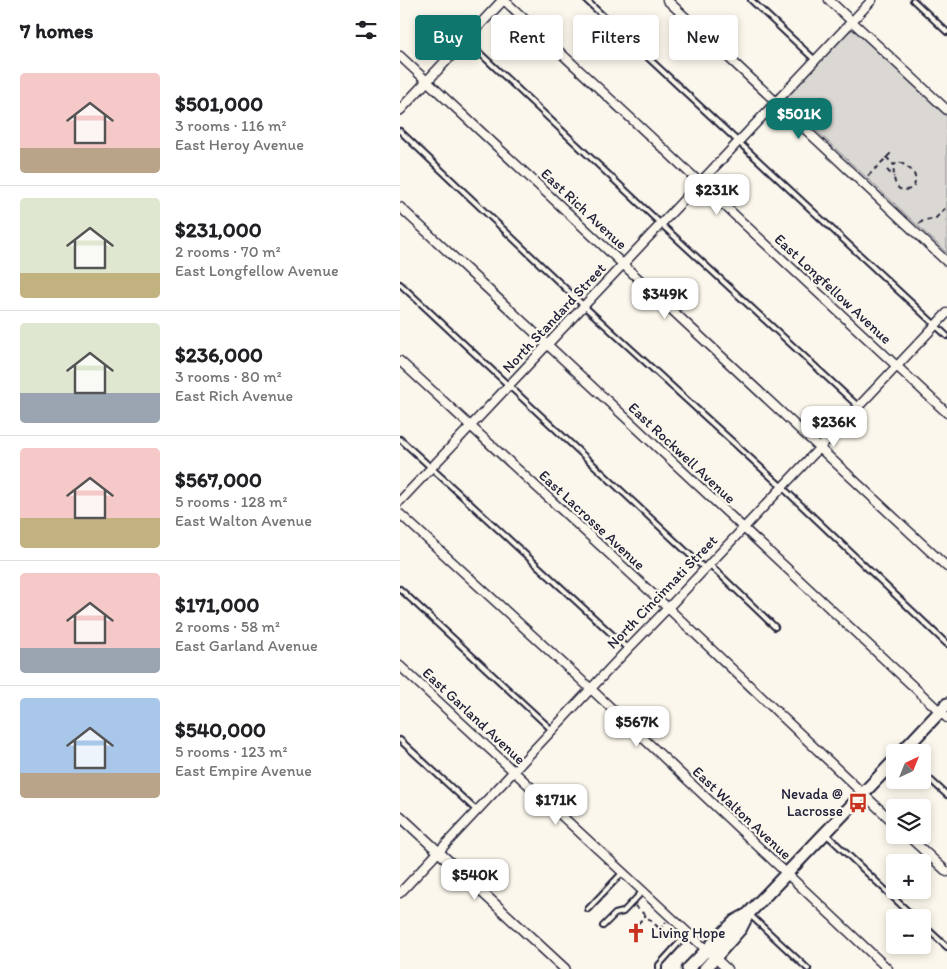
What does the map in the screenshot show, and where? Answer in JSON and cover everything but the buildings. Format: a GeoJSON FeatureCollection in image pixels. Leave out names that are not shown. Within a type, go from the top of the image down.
{"type":"FeatureCollection","features":[{"type":"Feature","properties":{"kind":"main road"},"geometry":{"type":"LineString","coordinates":[[910,744],[945,711]]}},
{"type":"Feature","properties":{"kind":"main road"},"geometry":{"type":"LineString","coordinates":[[705,969],[741,928],[748,914],[886,769]]}},
{"type":"Feature","properties":{"kind":"main road"},"geometry":{"type":"LineString","coordinates":[[688,969],[735,921],[748,914]]}},
{"type":"Feature","properties":{"kind":"street"},"geometry":{"type":"LineString","coordinates":[[481,24],[504,0]]}},
{"type":"Feature","properties":{"kind":"street","name":"East Longfellow Avenue"},"geometry":{"type":"LineString","coordinates":[[504,0],[699,184],[947,413]]}},
{"type":"Feature","properties":{"kind":"street"},"geometry":{"type":"LineString","coordinates":[[667,0],[947,262]]}},
{"type":"Feature","properties":{"kind":"street"},"geometry":{"type":"LineString","coordinates":[[829,0],[947,110]]}},
{"type":"Feature","properties":{"kind":"street","name":"North Standard Street"},"geometry":{"type":"LineString","coordinates":[[400,501],[872,0]]}},
{"type":"Feature","properties":{"kind":"street","name":"East Rich Avenue"},"geometry":{"type":"LineString","coordinates":[[400,56],[947,567]]}},
{"type":"Feature","properties":{"kind":"street"},"geometry":{"type":"LineString","coordinates":[[400,110],[447,60]]}},
{"type":"Feature","properties":{"kind":"street","name":"East Rockwell Avenue"},"geometry":{"type":"LineString","coordinates":[[400,207],[742,528],[945,711]]}},
{"type":"Feature","properties":{"kind":"street","name":"North Cincinnati Street"},"geometry":{"type":"LineString","coordinates":[[400,893],[706,566],[947,313]]}},
{"type":"Feature","properties":{"kind":"street","name":"East Lacrosse Avenue"},"geometry":{"type":"LineString","coordinates":[[400,361],[668,608],[886,816]]}},
{"type":"Feature","properties":{"kind":"street","name":"East Walton Avenue"},"geometry":{"type":"LineString","coordinates":[[400,514],[591,688],[888,969]]}},
{"type":"Feature","properties":{"kind":"street","name":"East Garland Avenue"},"geometry":{"type":"LineString","coordinates":[[400,666],[727,969]]}},
{"type":"Feature","properties":{"kind":"street"},"geometry":{"type":"LineString","coordinates":[[400,816],[565,969]]}},
{"type":"Feature","properties":{"kind":"street"},"geometry":{"type":"LineString","coordinates":[[917,844],[947,872]]}},
{"type":"Feature","properties":{"kind":"lane"},"geometry":{"type":"LineString","coordinates":[[586,0],[947,336]]}},
{"type":"Feature","properties":{"kind":"lane"},"geometry":{"type":"LineString","coordinates":[[751,0],[815,60]]}},
{"type":"Feature","properties":{"kind":"lane"},"geometry":{"type":"LineString","coordinates":[[913,0],[947,32]]}},
{"type":"Feature","properties":{"kind":"lane"},"geometry":{"type":"LineString","coordinates":[[481,54],[859,407]]}},
{"type":"Feature","properties":{"kind":"lane"},"geometry":{"type":"LineString","coordinates":[[400,131],[584,306],[782,487],[947,644]]}},
{"type":"Feature","properties":{"kind":"lane"},"geometry":{"type":"LineString","coordinates":[[400,284],[508,386],[775,627]]}},
{"type":"Feature","properties":{"kind":"lane"},"geometry":{"type":"LineString","coordinates":[[400,439],[628,649]]}},
{"type":"Feature","properties":{"kind":"lane"},"geometry":{"type":"LineString","coordinates":[[400,589],[552,730]]}},
{"type":"Feature","properties":{"kind":"lane"},"geometry":{"type":"LineString","coordinates":[[400,740],[477,811]]}},
{"type":"Feature","properties":{"kind":"lane"},"geometry":{"type":"LineString","coordinates":[[931,780],[947,795]]}},
{"type":"Feature","properties":{"kind":"lane"},"geometry":{"type":"LineString","coordinates":[[825,833],[905,909]]}},
{"type":"Feature","properties":{"kind":"lane"},"geometry":{"type":"LineString","coordinates":[[588,909],[623,872]]}},
{"type":"Feature","properties":{"kind":"lane"},"geometry":{"type":"LineString","coordinates":[[603,926],[615,914],[623,912],[643,891]]}},
{"type":"Feature","properties":{"kind":"lane"},"geometry":{"type":"LineString","coordinates":[[748,914],[808,969]]}},
{"type":"Feature","properties":{"kind":"lane"},"geometry":{"type":"LineString","coordinates":[[931,932],[947,947]]}},
{"type":"Feature","properties":{"kind":"lane"},"geometry":{"type":"LineString","coordinates":[[659,969],[659,965],[688,933]]}},
{"type":"Feature","properties":{"kind":"path"},"geometry":{"type":"LineString","coordinates":[[861,182],[890,153]]}},
{"type":"Feature","properties":{"kind":"path"},"geometry":{"type":"LineString","coordinates":[[886,157],[894,164],[894,183],[901,190],[912,189],[915,186],[913,170],[898,162],[894,164]]}},
{"type":"Feature","properties":{"kind":"path"},"geometry":{"type":"LineString","coordinates":[[887,170],[894,178]]}},
{"type":"Feature","properties":{"kind":"path"},"geometry":{"type":"LineString","coordinates":[[912,230],[924,220],[935,219],[947,206]]}},
{"type":"Feature","properties":{"kind":"path"},"geometry":{"type":"LineString","coordinates":[[632,902],[677,945]]}},
{"type":"Feature","properties":{"kind":"path"},"geometry":{"type":"LineString","coordinates":[[632,930],[646,915]]}},
{"type":"Feature","properties":{"kind":"path"},"geometry":{"type":"LineString","coordinates":[[659,929],[666,922]]}},
{"type":"Feature","properties":{"kind":"shaded area"},"geometry":{"type":"Polygon","coordinates":[[[852,30],[947,117],[947,253],[787,103],[787,97],[852,30]]]}},
{"type":"Feature","properties":{"kind":"place","name":"Nevada @ Lacrosse"},"geometry":{"type":"Point","coordinates":[858,803]}},
{"type":"Feature","properties":{"kind":"place","name":"Living Hope"},"geometry":{"type":"Point","coordinates":[636,933]}}]}
